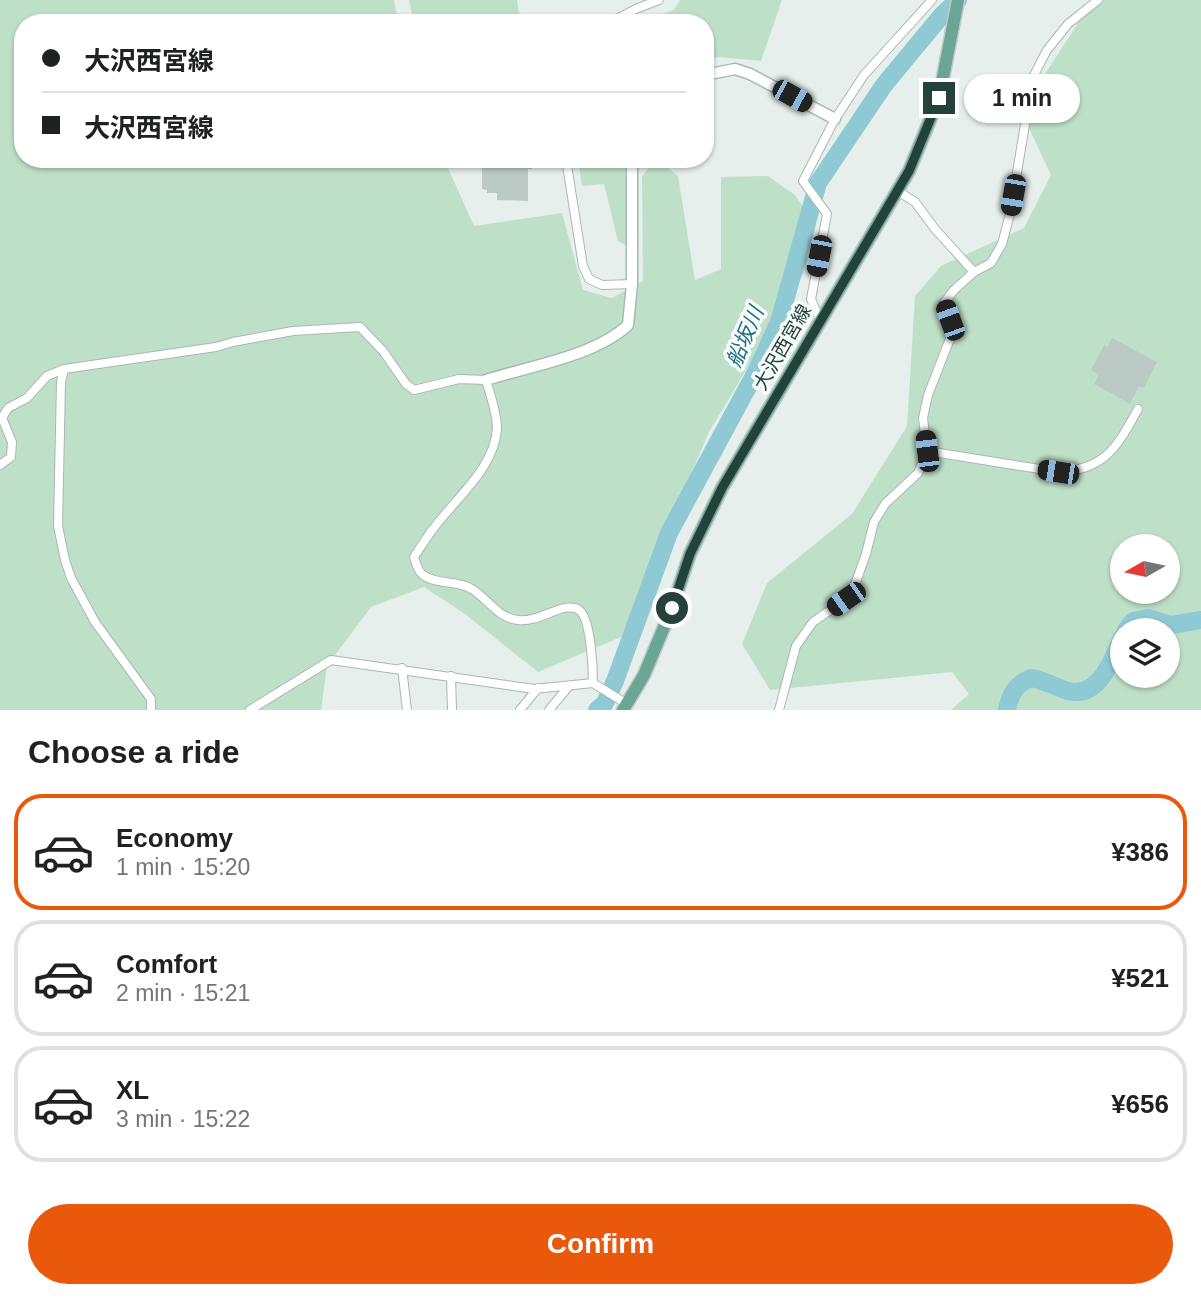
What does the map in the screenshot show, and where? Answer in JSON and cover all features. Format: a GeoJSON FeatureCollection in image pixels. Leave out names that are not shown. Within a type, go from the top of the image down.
{"type":"FeatureCollection","features":[{"type":"Feature","properties":{"kind":"main road","name":"大沢西宮線"},"geometry":{"type":"LineString","coordinates":[[624,705],[644,676],[672,608],[690,554],[722,488],[909,171],[939,98],[958,0]]}},
{"type":"Feature","properties":{"kind":"street"},"geometry":{"type":"LineString","coordinates":[[626,14],[659,0]]}},
{"type":"Feature","properties":{"kind":"street"},"geometry":{"type":"LineString","coordinates":[[820,320],[811,299],[827,214],[803,181],[835,119],[864,75],[932,0]]}},
{"type":"Feature","properties":{"kind":"street"},"geometry":{"type":"LineString","coordinates":[[779,710],[796,646],[813,622],[846,599],[853,590],[866,554],[873,522],[885,503],[918,473],[927,451],[923,418],[928,395],[953,331],[944,303],[954,289],[974,272],[991,263],[1002,244],[1037,68],[1047,50],[1068,24],[1098,0]]}},
{"type":"Feature","properties":{"kind":"street"},"geometry":{"type":"LineString","coordinates":[[714,73],[735,69],[751,74],[835,119]]}},
{"type":"Feature","properties":{"kind":"street"},"geometry":{"type":"LineString","coordinates":[[567,168],[583,265],[589,279],[602,285],[632,284]]}},
{"type":"Feature","properties":{"kind":"street"},"geometry":{"type":"LineString","coordinates":[[0,465],[10,457],[12,442],[2,418],[8,408],[27,398],[47,376],[64,369],[216,347],[293,331],[360,327],[383,351],[406,384],[414,390],[459,379],[486,380],[593,348],[615,337],[628,324],[632,284],[632,168]]}},
{"type":"Feature","properties":{"kind":"street"},"geometry":{"type":"LineString","coordinates":[[896,190],[915,202],[935,229],[974,272]]}},
{"type":"Feature","properties":{"kind":"street"},"geometry":{"type":"LineString","coordinates":[[64,369],[61,382],[58,526],[65,560],[71,578],[96,622],[151,699],[151,710]]}},
{"type":"Feature","properties":{"kind":"street"},"geometry":{"type":"LineString","coordinates":[[486,380],[497,426],[494,444],[486,463],[414,557],[416,565],[422,575],[435,581],[468,587],[503,616],[514,620],[524,621],[568,607],[580,610],[584,617],[593,661],[595,684]]}},
{"type":"Feature","properties":{"kind":"street"},"geometry":{"type":"LineString","coordinates":[[927,451],[1058,472],[1078,471],[1099,463],[1118,445],[1138,409]]}},
{"type":"Feature","properties":{"kind":"street"},"geometry":{"type":"LineString","coordinates":[[250,710],[331,660],[538,688],[595,684],[624,705]]}},
{"type":"Feature","properties":{"kind":"street"},"geometry":{"type":"LineString","coordinates":[[402,668],[407,710]]}},
{"type":"Feature","properties":{"kind":"street"},"geometry":{"type":"LineString","coordinates":[[451,676],[452,710]]}},
{"type":"Feature","properties":{"kind":"street"},"geometry":{"type":"LineString","coordinates":[[549,710],[569,686]]}},
{"type":"Feature","properties":{"kind":"street"},"geometry":{"type":"LineString","coordinates":[[520,710],[538,688]]}},
{"type":"Feature","properties":{"kind":"green space"},"geometry":{"type":"Polygon","coordinates":[[[0,0],[394,0],[396,14],[14,14],[14,168],[448,168],[474,226],[562,213],[583,290],[612,298],[643,281],[642,176],[649,168],[668,168],[678,176],[695,280],[721,269],[721,177],[768,176],[795,195],[816,226],[803,275],[709,432],[621,637],[538,672],[465,614],[424,587],[371,607],[327,666],[321,710],[0,710],[0,0]]]}},
{"type":"Feature","properties":{"kind":"green space"},"geometry":{"type":"Polygon","coordinates":[[[409,0],[517,0],[519,14],[412,14],[409,0]]]}},
{"type":"Feature","properties":{"kind":"green space"},"geometry":{"type":"Polygon","coordinates":[[[680,0],[782,0],[761,61],[714,58],[714,14],[662,14],[674,10],[680,0]]]}},
{"type":"Feature","properties":{"kind":"green space"},"geometry":{"type":"Polygon","coordinates":[[[1093,0],[1201,0],[1201,710],[951,710],[969,694],[952,672],[770,690],[742,644],[767,583],[852,514],[907,426],[915,296],[941,266],[1024,228],[1051,175],[1021,111],[1093,0]]]}},
{"type":"Feature","properties":{"kind":"green space"},"geometry":{"type":"Polygon","coordinates":[[[579,168],[625,168],[627,246],[618,241],[604,184],[582,186],[579,168]]]}},
{"type":"Feature","properties":{"kind":"building"},"geometry":{"type":"Polygon","coordinates":[[[482,168],[532,168],[528,169],[528,201],[497,200],[497,193],[487,193],[487,190],[482,189],[482,168]]]}},
{"type":"Feature","properties":{"kind":"building"},"geometry":{"type":"Polygon","coordinates":[[[1112,338],[1157,362],[1144,388],[1139,386],[1130,404],[1094,384],[1099,375],[1091,370],[1104,345],[1107,347],[1112,338]]]}},
{"type":"Feature","properties":{"kind":"waterway","name":"船坂川"},"geometry":{"type":"LineString","coordinates":[[597,710],[605,703],[615,681],[669,533],[757,370],[779,322],[818,183],[884,85],[942,15],[958,0]]}},
{"type":"Feature","properties":{"kind":"waterway"},"geometry":{"type":"LineString","coordinates":[[1180,624],[1201,620]]}},
{"type":"Feature","properties":{"kind":"waterway"},"geometry":{"type":"LineString","coordinates":[[1007,710],[1014,690],[1031,678],[1068,691],[1079,692],[1096,684],[1110,664]]}},
{"type":"Feature","properties":{"kind":"route"},"geometry":{"type":"LineString","coordinates":[[672,608],[690,554],[722,488],[909,171],[939,98]]}}]}
